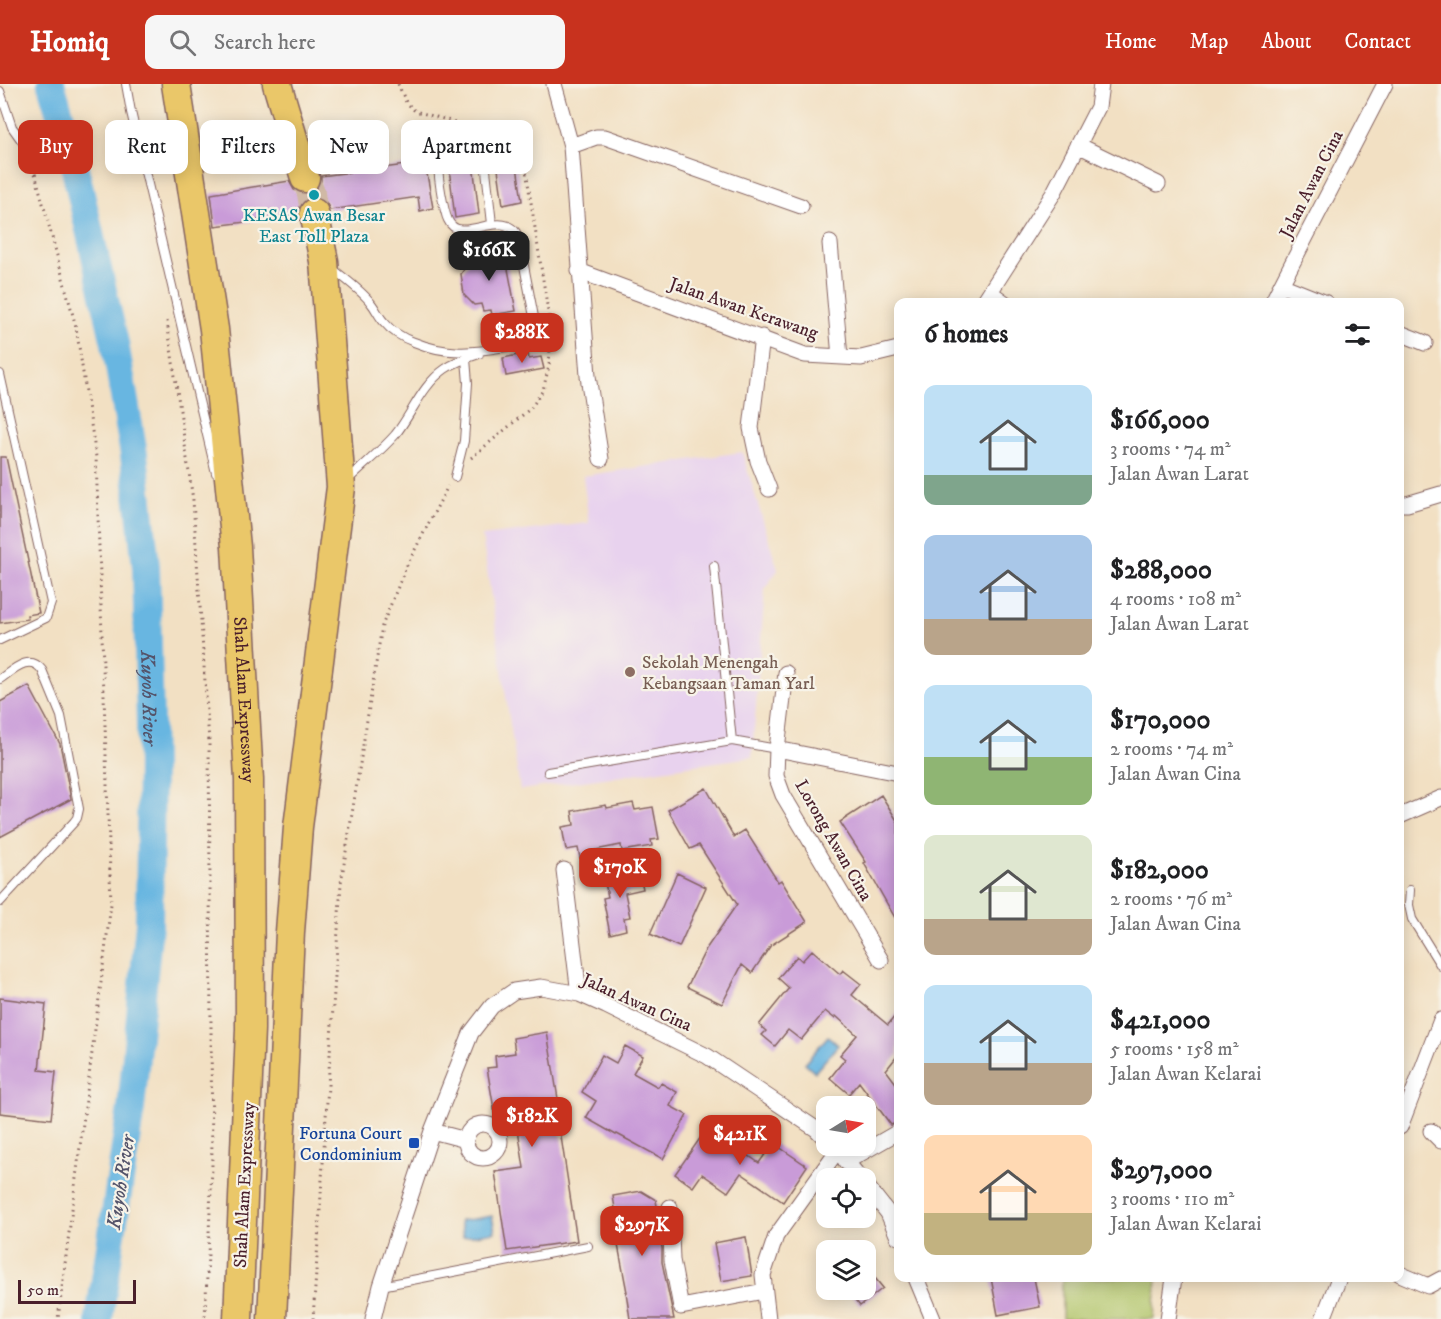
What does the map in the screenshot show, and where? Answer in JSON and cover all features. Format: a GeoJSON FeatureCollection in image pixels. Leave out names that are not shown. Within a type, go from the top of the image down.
{"type":"FeatureCollection","features":[{"type":"Feature","properties":{"kind":"highway","name":"Shah Alam Expressway"},"geometry":{"type":"LineString","coordinates":[[176,84],[214,329],[236,547],[249,780],[250,1029],[238,1319]]}},
{"type":"Feature","properties":{"kind":"highway"},"geometry":{"type":"LineString","coordinates":[[277,84],[306,178]]}},
{"type":"Feature","properties":{"kind":"highway","name":"Shah Alam Expressway"},"geometry":{"type":"LineString","coordinates":[[272,1319],[290,932],[298,827],[340,487],[324,261],[314,213]]}},
{"type":"Feature","properties":{"kind":"street"},"geometry":{"type":"LineString","coordinates":[[554,84],[571,146],[588,376],[601,459]]}},
{"type":"Feature","properties":{"kind":"street"},"geometry":{"type":"LineString","coordinates":[[986,298],[1053,194],[1098,106],[1101,84]]}},
{"type":"Feature","properties":{"kind":"street","name":"Jalan Awan Cina"},"geometry":{"type":"LineString","coordinates":[[1274,298],[1384,84]]}},
{"type":"Feature","properties":{"kind":"street"},"geometry":{"type":"LineString","coordinates":[[571,146],[596,137],[605,137],[801,206]]}},
{"type":"Feature","properties":{"kind":"street"},"geometry":{"type":"LineString","coordinates":[[1078,145],[1158,183]]}},
{"type":"Feature","properties":{"kind":"street"},"geometry":{"type":"LineString","coordinates":[[830,243],[840,357]]}},
{"type":"Feature","properties":{"kind":"street","name":"Jalan Awan Kerawang"},"geometry":{"type":"LineString","coordinates":[[579,271],[762,337],[805,355],[861,358],[894,350]]}},
{"type":"Feature","properties":{"kind":"street"},"geometry":{"type":"LineString","coordinates":[[1281,285],[1314,298]]}},
{"type":"Feature","properties":{"kind":"street"},"geometry":{"type":"LineString","coordinates":[[1404,335],[1425,343]]}},
{"type":"Feature","properties":{"kind":"street"},"geometry":{"type":"LineString","coordinates":[[762,337],[751,428],[758,461],[769,489]]}},
{"type":"Feature","properties":{"kind":"street"},"geometry":{"type":"LineString","coordinates":[[1404,504],[1441,494]]}},
{"type":"Feature","properties":{"kind":"street"},"geometry":{"type":"LineString","coordinates":[[777,749],[786,673]]}},
{"type":"Feature","properties":{"kind":"street","name":"Lorong Awan Cina"},"geometry":{"type":"LineString","coordinates":[[881,960],[783,795],[776,776],[777,749],[894,772]]}},
{"type":"Feature","properties":{"kind":"street"},"geometry":{"type":"LineString","coordinates":[[1404,814],[1441,798]]}},
{"type":"Feature","properties":{"kind":"street"},"geometry":{"type":"LineString","coordinates":[[564,870],[579,994]]}},
{"type":"Feature","properties":{"kind":"street","name":"Jalan Awan Cina"},"geometry":{"type":"LineString","coordinates":[[373,1319],[381,1286],[432,1131],[471,1033],[492,1006],[514,991],[541,987],[579,994],[707,1056],[816,1129]]}},
{"type":"Feature","properties":{"kind":"street"},"geometry":{"type":"LineString","coordinates":[[1404,1116],[1441,1020]]}},
{"type":"Feature","properties":{"kind":"street"},"geometry":{"type":"LineString","coordinates":[[432,1131],[466,1140]]}},
{"type":"Feature","properties":{"kind":"street"},"geometry":{"type":"LineString","coordinates":[[876,1139],[894,1132]]}},
{"type":"Feature","properties":{"kind":"street"},"geometry":{"type":"LineString","coordinates":[[768,1319],[763,1275],[776,1236],[837,1156]]}},
{"type":"Feature","properties":{"kind":"street"},"geometry":{"type":"LineString","coordinates":[[842,1156],[852,1168]]}},
{"type":"Feature","properties":{"kind":"street"},"geometry":{"type":"LineString","coordinates":[[876,1198],[888,1213],[894,1227]]}},
{"type":"Feature","properties":{"kind":"street"},"geometry":{"type":"LineString","coordinates":[[670,1207],[672,1260],[681,1307],[764,1292]]}},
{"type":"Feature","properties":{"kind":"street"},"geometry":{"type":"LineString","coordinates":[[1404,1276],[1428,1286],[1441,1279]]}},
{"type":"Feature","properties":{"kind":"street"},"geometry":{"type":"LineString","coordinates":[[918,1282],[933,1319]]}},
{"type":"Feature","properties":{"kind":"street"},"geometry":{"type":"LineString","coordinates":[[1168,1319],[1173,1282]]}},
{"type":"Feature","properties":{"kind":"street"},"geometry":{"type":"LineString","coordinates":[[1323,1319],[1337,1282]]}},
{"type":"Feature","properties":{"kind":"lane"},"geometry":{"type":"LineString","coordinates":[[126,84],[217,478]]}},
{"type":"Feature","properties":{"kind":"lane"},"geometry":{"type":"LineString","coordinates":[[0,91],[12,127],[18,135]]}},
{"type":"Feature","properties":{"kind":"lane"},"geometry":{"type":"LineString","coordinates":[[324,261],[371,302],[384,322],[401,337],[451,353],[489,350],[522,344],[531,339],[535,332],[535,322],[519,240],[515,231],[508,227],[492,224],[457,230],[451,226],[445,211],[438,169],[447,153],[470,148],[480,153],[485,161],[492,224]]}},
{"type":"Feature","properties":{"kind":"lane"},"geometry":{"type":"LineString","coordinates":[[340,487],[393,437],[407,419],[424,389],[434,379],[444,370],[489,350]]}},
{"type":"Feature","properties":{"kind":"lane"},"geometry":{"type":"LineString","coordinates":[[455,477],[464,441],[468,383],[466,359]]}},
{"type":"Feature","properties":{"kind":"lane"},"geometry":{"type":"LineString","coordinates":[[0,374],[51,603],[46,618],[0,640]]}},
{"type":"Feature","properties":{"kind":"lane"},"geometry":{"type":"LineString","coordinates":[[224,510],[238,574]]}},
{"type":"Feature","properties":{"kind":"lane"},"geometry":{"type":"LineString","coordinates":[[714,566],[732,741]]}},
{"type":"Feature","properties":{"kind":"lane"},"geometry":{"type":"LineString","coordinates":[[0,679],[27,662],[33,662],[42,670],[61,716],[79,809],[74,822],[0,903]]}},
{"type":"Feature","properties":{"kind":"lane"},"geometry":{"type":"LineString","coordinates":[[548,772],[732,741],[777,749]]}},
{"type":"Feature","properties":{"kind":"lane"},"geometry":{"type":"LineString","coordinates":[[1410,890],[1409,905],[1412,919],[1441,966]]}},
{"type":"Feature","properties":{"kind":"lane"},"geometry":{"type":"LineString","coordinates":[[381,1286],[588,1246]]}},
{"type":"Feature","properties":{"kind":"path"},"geometry":{"type":"LineString","coordinates":[[313,1319],[340,883],[382,626],[406,567],[446,488],[467,461],[531,408],[543,390],[549,366],[551,331],[526,170],[513,147],[500,135],[415,111],[406,102],[398,84]]}},
{"type":"Feature","properties":{"kind":"path"},"geometry":{"type":"LineString","coordinates":[[35,174],[76,327],[96,458],[111,904],[58,1319]]}},
{"type":"Feature","properties":{"kind":"path"},"geometry":{"type":"LineString","coordinates":[[165,311],[194,500],[209,742],[212,1168],[205,1319]]}},
{"type":"Feature","properties":{"kind":"shaded area","name":"Sekolah Menengah Kebangsaan Taman Yarl"},"geometry":{"type":"Polygon","coordinates":[[[742,452],[778,570],[765,588],[752,757],[520,790],[482,536],[589,523],[583,476],[742,452]]]}},
{"type":"Feature","properties":{"kind":"green space"},"geometry":{"type":"Polygon","coordinates":[[[1062,1282],[1157,1282],[1154,1319],[1062,1319],[1062,1282]]]}},
{"type":"Feature","properties":{"kind":"water"},"geometry":{"type":"Polygon","coordinates":[[[828,1036],[838,1045],[815,1072],[805,1063],[828,1036]]]}},
{"type":"Feature","properties":{"kind":"water"},"geometry":{"type":"Polygon","coordinates":[[[492,1216],[495,1232],[463,1237],[460,1221],[492,1216]]]}},
{"type":"Feature","properties":{"kind":"building","name":"KESAS Awan Besar East Toll Plaza"},"geometry":{"type":"Polygon","coordinates":[[[401,166],[401,174],[427,174],[433,208],[420,211],[418,197],[330,210],[326,202],[320,198],[311,197],[303,201],[298,215],[215,226],[211,194],[289,181],[294,190],[302,194],[309,194],[317,189],[321,176],[389,174],[389,167],[401,166]]]}},
{"type":"Feature","properties":{"kind":"building"},"geometry":{"type":"Polygon","coordinates":[[[450,174],[474,174],[479,214],[455,218],[450,174]]]}},
{"type":"Feature","properties":{"kind":"building"},"geometry":{"type":"Polygon","coordinates":[[[499,174],[518,174],[522,201],[503,205],[499,174]]]}},
{"type":"Feature","properties":{"kind":"building"},"geometry":{"type":"Polygon","coordinates":[[[504,248],[516,311],[492,315],[491,310],[483,311],[481,304],[474,305],[464,295],[461,274],[477,250],[504,248]]]}},
{"type":"Feature","properties":{"kind":"building"},"geometry":{"type":"Polygon","coordinates":[[[528,353],[529,359],[541,357],[544,369],[506,376],[503,358],[528,353]]]}},
{"type":"Feature","properties":{"kind":"building"},"geometry":{"type":"Polygon","coordinates":[[[0,457],[6,457],[39,613],[27,615],[28,619],[0,623],[0,457]]]}},
{"type":"Feature","properties":{"kind":"building"},"geometry":{"type":"Polygon","coordinates":[[[29,686],[60,744],[71,799],[0,837],[0,702],[29,686]]]}},
{"type":"Feature","properties":{"kind":"building"},"geometry":{"type":"Polygon","coordinates":[[[706,788],[734,837],[745,830],[778,882],[781,880],[807,922],[771,945],[752,973],[742,965],[722,1004],[687,987],[706,949],[737,904],[699,845],[690,849],[668,810],[706,788]]]}},
{"type":"Feature","properties":{"kind":"building"},"geometry":{"type":"Polygon","coordinates":[[[881,795],[894,816],[894,916],[864,863],[866,862],[840,822],[881,795]]]}},
{"type":"Feature","properties":{"kind":"building"},"geometry":{"type":"Polygon","coordinates":[[[633,803],[635,810],[653,807],[659,839],[651,840],[652,846],[622,851],[621,845],[595,850],[596,855],[580,858],[578,848],[566,850],[562,827],[574,825],[572,811],[633,803]]]}},
{"type":"Feature","properties":{"kind":"building"},"geometry":{"type":"Polygon","coordinates":[[[639,870],[643,889],[625,893],[630,917],[624,918],[626,930],[610,934],[603,898],[608,897],[604,878],[639,870]]]}},
{"type":"Feature","properties":{"kind":"building"},"geometry":{"type":"Polygon","coordinates":[[[677,873],[706,887],[679,947],[650,934],[677,873]]]}},
{"type":"Feature","properties":{"kind":"building"},"geometry":{"type":"Polygon","coordinates":[[[812,950],[840,974],[843,970],[861,984],[852,995],[888,1025],[894,1017],[894,1060],[886,1070],[894,1081],[894,1124],[891,1125],[876,1105],[876,1096],[869,1096],[859,1082],[849,1094],[830,1078],[845,1059],[840,1055],[857,1035],[836,1016],[834,1018],[825,1011],[801,1040],[788,1030],[775,1046],[762,1035],[766,1031],[759,1025],[789,988],[778,978],[797,956],[802,961],[812,950]]]}},
{"type":"Feature","properties":{"kind":"building"},"geometry":{"type":"Polygon","coordinates":[[[0,998],[46,1004],[39,1070],[56,1072],[51,1119],[0,1113],[0,998]]]}},
{"type":"Feature","properties":{"kind":"building"},"geometry":{"type":"Polygon","coordinates":[[[547,1032],[577,1241],[507,1251],[495,1172],[524,1168],[517,1123],[497,1127],[487,1068],[496,1067],[495,1056],[515,1053],[513,1038],[547,1032]]]}},
{"type":"Feature","properties":{"kind":"building"},"geometry":{"type":"Polygon","coordinates":[[[625,1046],[643,1056],[633,1073],[658,1087],[661,1083],[677,1092],[670,1106],[687,1115],[663,1159],[586,1118],[596,1101],[582,1092],[602,1055],[616,1063],[625,1046]]]}},
{"type":"Feature","properties":{"kind":"building"},"geometry":{"type":"Polygon","coordinates":[[[708,1127],[759,1163],[773,1143],[807,1166],[783,1202],[741,1173],[728,1192],[702,1174],[693,1187],[675,1174],[708,1127]]]}},
{"type":"Feature","properties":{"kind":"building"},"geometry":{"type":"Polygon","coordinates":[[[641,1191],[656,1200],[662,1262],[674,1319],[630,1319],[613,1196],[641,1191]]]}},
{"type":"Feature","properties":{"kind":"building"},"geometry":{"type":"Polygon","coordinates":[[[746,1237],[752,1276],[721,1281],[714,1243],[746,1237]]]}},
{"type":"Feature","properties":{"kind":"building"},"geometry":{"type":"Polygon","coordinates":[[[876,1279],[883,1288],[876,1293],[876,1279]]]}},
{"type":"Feature","properties":{"kind":"building"},"geometry":{"type":"Polygon","coordinates":[[[992,1282],[1035,1282],[1040,1307],[998,1315],[992,1282]]]}},
{"type":"Feature","properties":{"kind":"building"},"geometry":{"type":"Polygon","coordinates":[[[855,1300],[868,1300],[860,1306],[855,1300]]]}},
{"type":"Feature","properties":{"kind":"waterway","name":"Kuyoh River"},"geometry":{"type":"LineString","coordinates":[[51,84],[71,151],[115,343],[134,455],[146,567],[151,763],[149,924],[131,1108],[99,1319]]}},
{"type":"Feature","properties":{"kind":"tunnel"},"geometry":{"type":"LineString","coordinates":[[305,178],[311,193],[314,213]]}},
{"type":"Feature","properties":{"kind":"place","name":"KESAS Awan Besar East Toll Plaza"},"geometry":{"type":"Point","coordinates":[314,195]}},
{"type":"Feature","properties":{"kind":"place","name":"Sekolah Menengah Kebangsaan Taman Yarl"},"geometry":{"type":"Point","coordinates":[630,672]}},
{"type":"Feature","properties":{"kind":"place","name":"Fortuna Court Condominium"},"geometry":{"type":"Point","coordinates":[414,1143]}}]}
